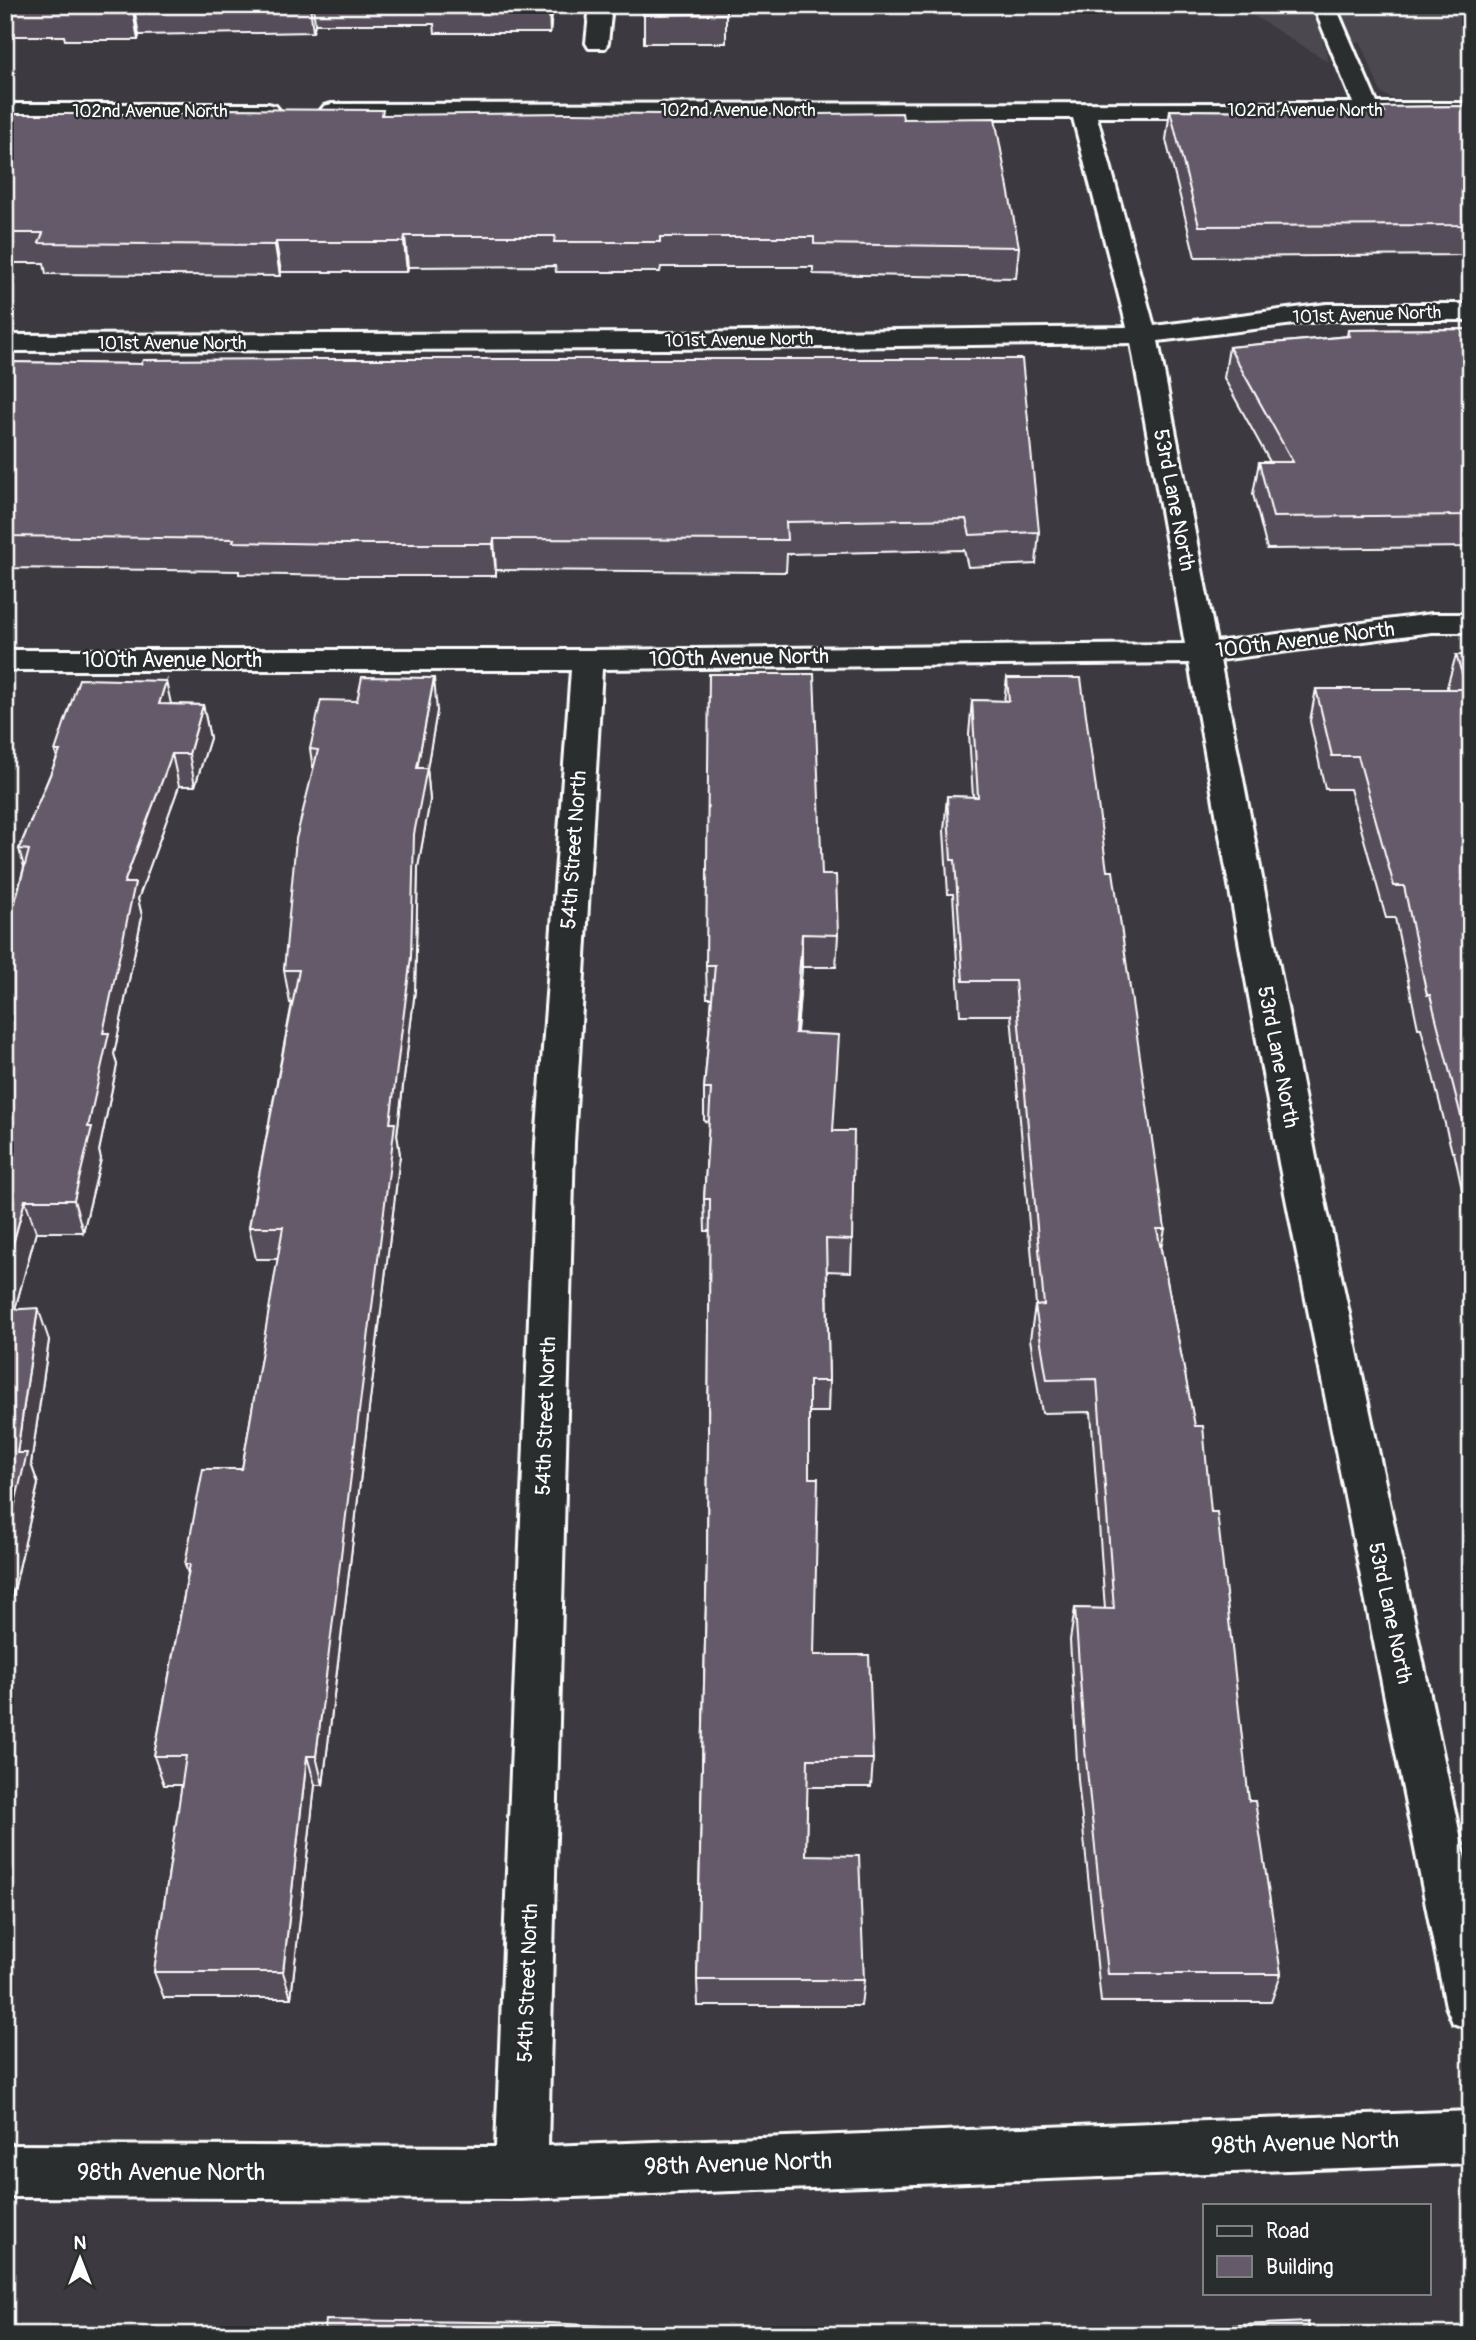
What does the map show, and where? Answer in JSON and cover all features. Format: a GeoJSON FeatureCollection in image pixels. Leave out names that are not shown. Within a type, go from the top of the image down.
{"type":"FeatureCollection","features":[{"type":"Feature","properties":{"kind":"street"},"geometry":{"type":"LineString","coordinates":[[597,43],[601,5]]}},
{"type":"Feature","properties":{"kind":"street"},"geometry":{"type":"LineString","coordinates":[[1324,5],[1368,110]]}},
{"type":"Feature","properties":{"kind":"street","name":"53rd Lane North"},"geometry":{"type":"LineString","coordinates":[[1083,110],[1143,335],[1298,1163],[1471,2006]]}},
{"type":"Feature","properties":{"kind":"street","name":"102nd Avenue North"},"geometry":{"type":"LineString","coordinates":[[313,111],[1471,110]]}},
{"type":"Feature","properties":{"kind":"street","name":"102nd Avenue North"},"geometry":{"type":"LineString","coordinates":[[5,111],[285,111]]}},
{"type":"Feature","properties":{"kind":"street","name":"101st Avenue North"},"geometry":{"type":"LineString","coordinates":[[5,343],[654,341],[1143,335],[1327,312],[1471,312]]}},
{"type":"Feature","properties":{"kind":"street","name":"100th Avenue North"},"geometry":{"type":"LineString","coordinates":[[5,660],[587,660],[1203,653],[1432,623],[1471,623]]}},
{"type":"Feature","properties":{"kind":"street","name":"54th Street North"},"geometry":{"type":"LineString","coordinates":[[522,2173],[555,1143],[587,660]]}},
{"type":"Feature","properties":{"kind":"street","name":"98th Avenue North"},"geometry":{"type":"LineString","coordinates":[[5,2171],[522,2173],[1471,2137]]}},
{"type":"Feature","properties":{"kind":"shaded area"},"geometry":{"type":"Polygon","coordinates":[[[1236,5],[1471,7],[1471,99],[1393,99],[1381,93],[1361,42],[1323,42],[1329,62],[1236,5]]]}},
{"type":"Feature","properties":{"kind":"building"},"geometry":{"type":"Polygon","coordinates":[[[5,5],[233,5],[134,7],[133,11],[59,11],[61,7],[5,8],[5,5]]]}},
{"type":"Feature","properties":{"kind":"building"},"geometry":{"type":"Polygon","coordinates":[[[644,5],[726,5],[726,14],[643,15],[644,5]]]}},
{"type":"Feature","properties":{"kind":"building"},"geometry":{"type":"Polygon","coordinates":[[[1471,106],[1471,225],[1199,226],[1170,110],[1385,112],[1382,107],[1471,106]]]}},
{"type":"Feature","properties":{"kind":"building"},"geometry":{"type":"Polygon","coordinates":[[[215,109],[383,110],[382,115],[902,113],[903,119],[995,118],[1019,247],[814,244],[814,237],[660,237],[660,242],[554,242],[555,236],[405,236],[404,242],[276,242],[275,245],[39,243],[43,233],[5,233],[5,114],[213,114],[215,109]]]}},
{"type":"Feature","properties":{"kind":"building"},"geometry":{"type":"Polygon","coordinates":[[[1471,329],[1471,515],[1273,517],[1259,462],[1293,462],[1229,347],[1350,336],[1348,330],[1471,329]]]}},
{"type":"Feature","properties":{"kind":"building"},"geometry":{"type":"Polygon","coordinates":[[[1022,359],[1039,532],[970,535],[966,519],[786,522],[787,540],[494,539],[493,544],[341,544],[233,542],[234,539],[5,536],[5,362],[141,364],[143,360],[1022,359]]]}},
{"type":"Feature","properties":{"kind":"building"},"geometry":{"type":"Polygon","coordinates":[[[1456,655],[1471,655],[1471,1150],[1430,995],[1427,995],[1404,886],[1394,886],[1358,756],[1332,756],[1316,689],[1467,689],[1456,655]]]}},
{"type":"Feature","properties":{"kind":"building"},"geometry":{"type":"Polygon","coordinates":[[[709,674],[814,674],[822,875],[836,875],[838,935],[802,934],[795,1033],[839,1035],[833,1131],[854,1131],[852,1240],[826,1239],[829,1381],[809,1381],[809,1478],[818,1478],[814,1655],[869,1655],[873,1759],[808,1759],[806,1855],[859,1856],[864,1980],[697,1980],[707,1556],[710,1199],[704,1199],[711,1089],[704,1089],[715,965],[706,965],[709,674]]]}},
{"type":"Feature","properties":{"kind":"building"},"geometry":{"type":"Polygon","coordinates":[[[362,677],[434,678],[417,768],[427,768],[414,834],[411,957],[390,1123],[395,1123],[316,1756],[307,1756],[283,1972],[154,1972],[186,1756],[154,1756],[190,1564],[185,1564],[203,1469],[242,1469],[283,1227],[249,1227],[299,970],[284,970],[296,839],[318,750],[310,749],[321,700],[357,701],[362,677]]]}},
{"type":"Feature","properties":{"kind":"building"},"geometry":{"type":"Polygon","coordinates":[[[1007,678],[1081,678],[1107,871],[1113,871],[1165,1229],[1157,1229],[1195,1426],[1203,1426],[1211,1512],[1217,1512],[1249,1801],[1255,1801],[1281,1974],[1108,1974],[1085,1750],[1075,1608],[1114,1609],[1097,1379],[1047,1380],[1035,1306],[1044,1305],[1015,981],[963,981],[955,860],[951,860],[947,796],[978,797],[972,700],[1009,701],[1007,678]]]}},
{"type":"Feature","properties":{"kind":"building"},"geometry":{"type":"Polygon","coordinates":[[[79,679],[166,681],[159,704],[203,705],[189,754],[172,754],[124,883],[135,883],[103,1033],[109,1033],[88,1127],[92,1127],[74,1200],[25,1200],[5,1273],[5,940],[29,850],[19,849],[60,751],[55,751],[79,679]]]}},
{"type":"Feature","properties":{"kind":"building"},"geometry":{"type":"Polygon","coordinates":[[[38,1308],[17,1453],[27,1453],[5,1546],[5,1310],[38,1308]]]}},
{"type":"Feature","properties":{"kind":"building"},"geometry":{"type":"Polygon","coordinates":[[[326,2320],[549,2323],[774,2335],[324,2335],[326,2320]]]}},
{"type":"Feature","properties":{"kind":"building"},"geometry":{"type":"Polygon","coordinates":[[[1308,2322],[1310,2335],[1082,2335],[1082,2332],[1308,2322]]]}},
{"type":"Feature","properties":{"kind":"building"},"geometry":{"type":"Polygon","coordinates":[[[75,2330],[205,2335],[75,2335],[75,2330]]]}}]}
